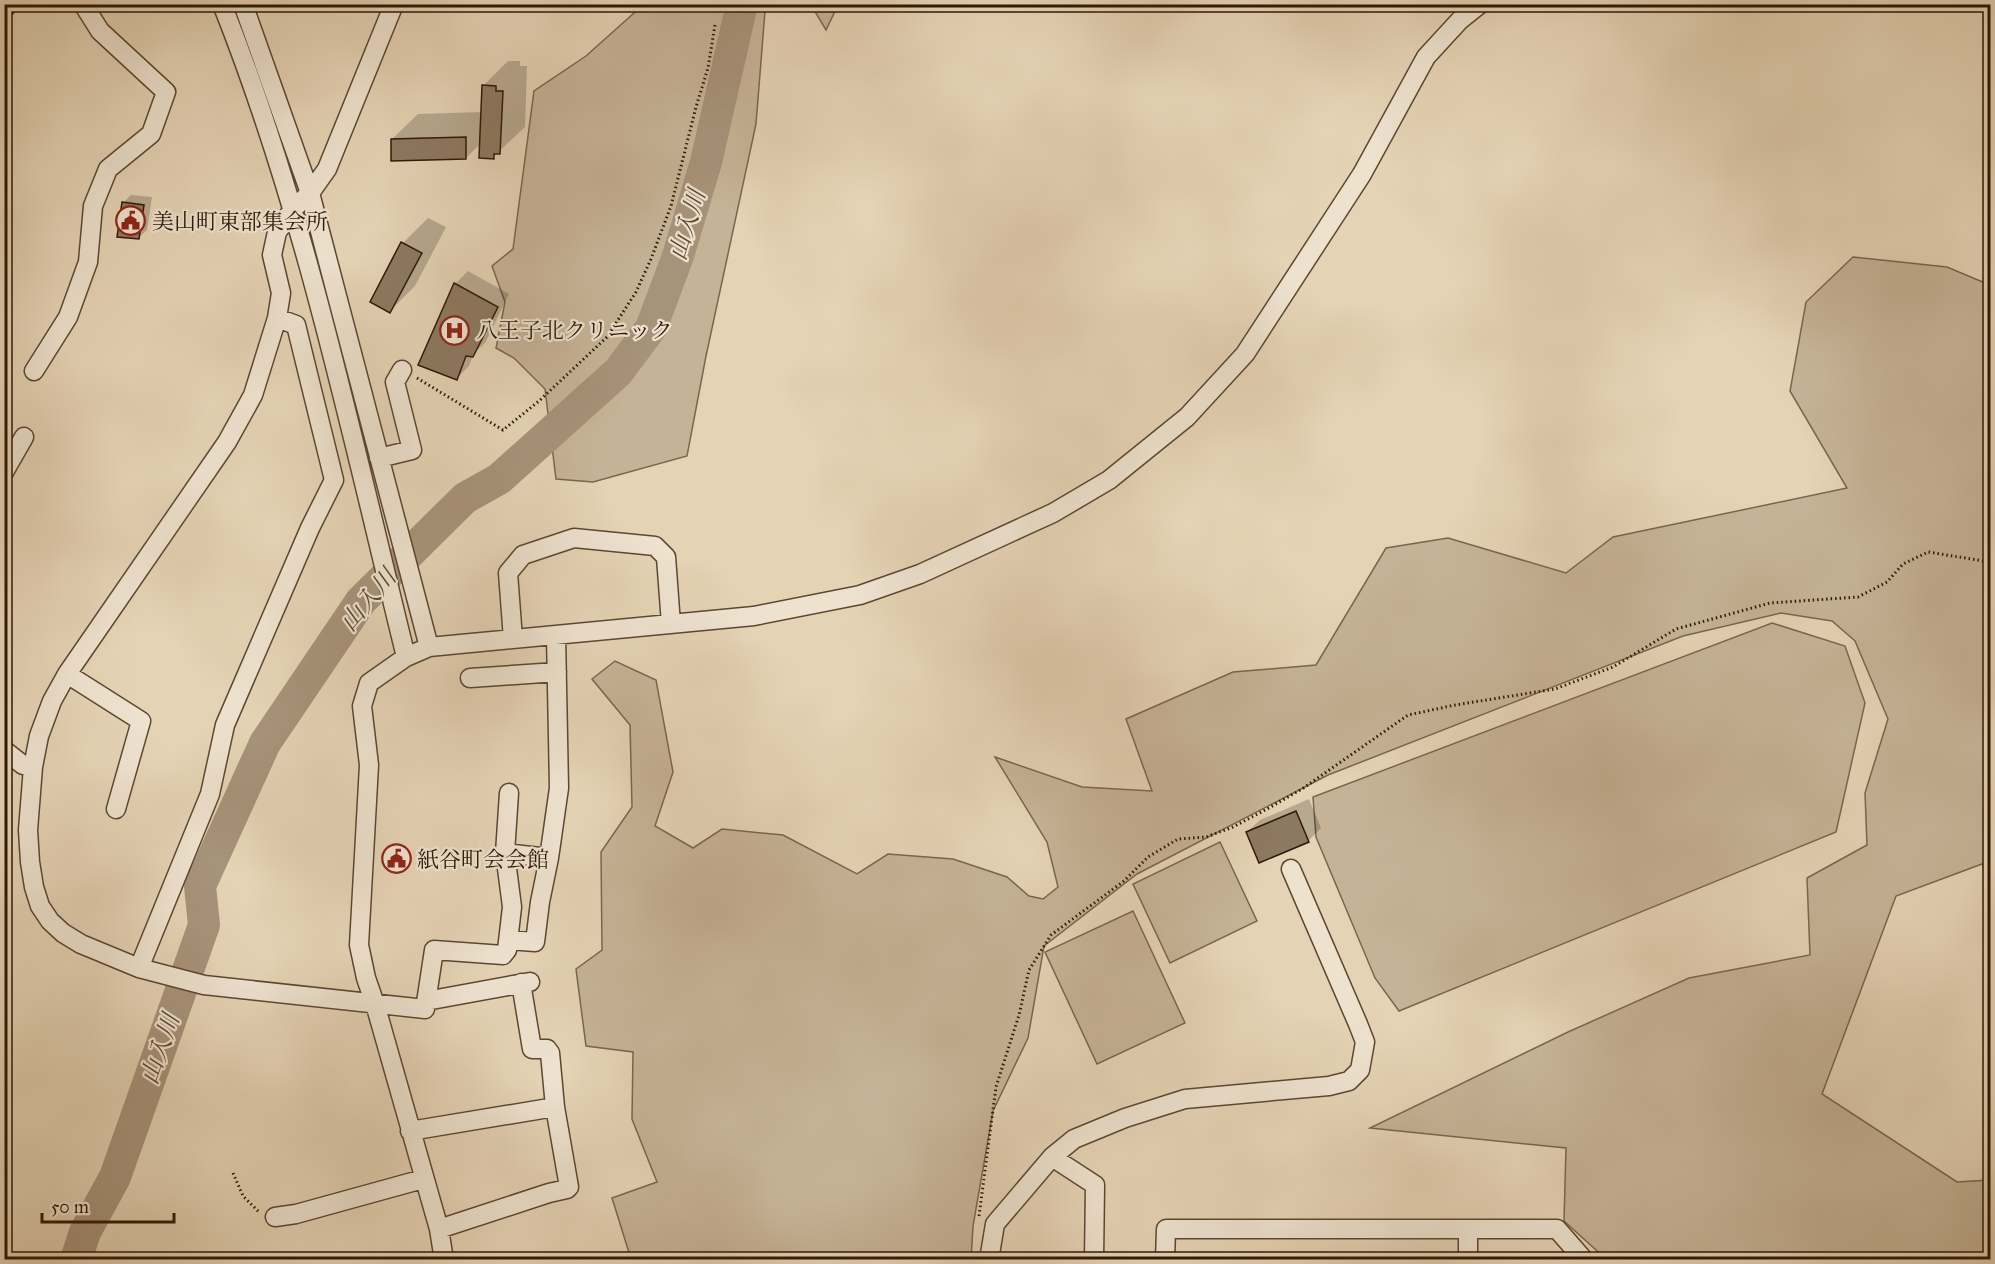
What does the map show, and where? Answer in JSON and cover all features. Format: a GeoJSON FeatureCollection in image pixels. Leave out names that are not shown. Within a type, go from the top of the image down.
{"type":"FeatureCollection","features":[{"type":"Feature","properties":{"kind":"street"},"geometry":{"type":"LineString","coordinates":[[34,371],[68,317],[88,262],[93,206],[108,168],[151,134],[166,92],[100,31],[83,4]]}},
{"type":"Feature","properties":{"kind":"street"},"geometry":{"type":"LineString","coordinates":[[222,4],[239,47],[293,209],[321,308],[406,657]]}},
{"type":"Feature","properties":{"kind":"street"},"geometry":{"type":"LineString","coordinates":[[243,4],[310,193],[429,646]]}},
{"type":"Feature","properties":{"kind":"street"},"geometry":{"type":"LineString","coordinates":[[394,4],[327,169],[277,232],[272,255],[281,292],[278,318],[253,395],[227,442],[67,674],[52,701],[39,736],[33,767],[28,830],[34,887],[40,906],[50,921],[63,933],[81,944],[143,969],[204,985],[425,1009],[434,950],[503,955],[507,950],[512,907],[505,853],[509,793]]}},
{"type":"Feature","properties":{"kind":"street"},"geometry":{"type":"LineString","coordinates":[[444,1260],[439,1229],[366,978],[359,945],[369,765],[362,706],[369,683],[406,657],[429,646],[754,616],[860,595],[920,573],[1053,513],[1109,480],[1187,417],[1245,354],[1362,174],[1425,57],[1460,20],[1480,4]]}},
{"type":"Feature","properties":{"kind":"street"},"geometry":{"type":"LineString","coordinates":[[143,969],[210,795],[225,725],[310,528],[334,480],[296,325],[278,318]]}},
{"type":"Feature","properties":{"kind":"street"},"geometry":{"type":"LineString","coordinates":[[379,458],[412,450],[396,382],[402,370]]}},
{"type":"Feature","properties":{"kind":"street"},"geometry":{"type":"LineString","coordinates":[[4,472],[24,437]]}},
{"type":"Feature","properties":{"kind":"street"},"geometry":{"type":"LineString","coordinates":[[513,639],[508,573],[523,555],[574,538],[655,546],[666,557],[671,624]]}},
{"type":"Feature","properties":{"kind":"street"},"geometry":{"type":"LineString","coordinates":[[509,940],[535,942],[549,858],[559,789],[556,635]]}},
{"type":"Feature","properties":{"kind":"street"},"geometry":{"type":"LineString","coordinates":[[470,678],[557,672]]}},
{"type":"Feature","properties":{"kind":"street"},"geometry":{"type":"LineString","coordinates":[[67,674],[141,721],[116,809]]}},
{"type":"Feature","properties":{"kind":"street"},"geometry":{"type":"LineString","coordinates":[[4,750],[23,765],[33,767]]}},
{"type":"Feature","properties":{"kind":"street"},"geometry":{"type":"LineString","coordinates":[[505,853],[549,858]]}},
{"type":"Feature","properties":{"kind":"street"},"geometry":{"type":"LineString","coordinates":[[989,1260],[995,1224],[1052,1157],[1074,1139],[1125,1118],[1185,1099],[1329,1086],[1349,1081],[1360,1070],[1365,1042],[1291,869]]}},
{"type":"Feature","properties":{"kind":"street"},"geometry":{"type":"LineString","coordinates":[[426,1001],[526,982],[532,1049],[547,1049],[550,1053],[555,1107],[569,1187],[439,1229]]}},
{"type":"Feature","properties":{"kind":"street"},"geometry":{"type":"LineString","coordinates":[[410,1131],[555,1107]]}},
{"type":"Feature","properties":{"kind":"street"},"geometry":{"type":"LineString","coordinates":[[1052,1157],[1095,1185],[1094,1260]]}},
{"type":"Feature","properties":{"kind":"street"},"geometry":{"type":"LineString","coordinates":[[275,1216],[296,1214],[423,1179]]}},
{"type":"Feature","properties":{"kind":"street"},"geometry":{"type":"LineString","coordinates":[[1468,1228],[1468,1260]]}},
{"type":"Feature","properties":{"kind":"street"},"geometry":{"type":"LineString","coordinates":[[1166,1260],[1166,1229],[1468,1228],[1557,1229],[1584,1260]]}},
{"type":"Feature","properties":{"kind":"path"},"geometry":{"type":"LineString","coordinates":[[402,370],[503,430],[539,401],[607,337],[636,292],[671,206],[708,68],[715,25]]}},
{"type":"Feature","properties":{"kind":"path"},"geometry":{"type":"LineString","coordinates":[[978,1220],[996,1087],[1008,1056],[1029,970],[1051,934],[1124,881],[1148,857],[1178,839],[1206,837],[1267,809],[1302,789],[1408,716],[1455,705],[1555,689],[1613,667],[1676,629],[1770,603],[1858,597],[1887,582],[1903,564],[1928,552],[1990,562]]}},
{"type":"Feature","properties":{"kind":"path"},"geometry":{"type":"LineString","coordinates":[[233,1173],[249,1204],[261,1213],[275,1216]]}},
{"type":"Feature","properties":{"kind":"shaded area"},"geometry":{"type":"Polygon","coordinates":[[[643,5],[719,5],[765,11],[756,124],[687,456],[593,482],[556,479],[545,389],[514,358],[496,348],[505,302],[492,266],[513,249],[534,91],[586,56],[643,5]]]}},
{"type":"Feature","properties":{"kind":"shaded area"},"geometry":{"type":"Polygon","coordinates":[[[811,5],[838,5],[826,30],[811,5]]]}},
{"type":"Feature","properties":{"kind":"shaded area"},"geometry":{"type":"Polygon","coordinates":[[[1853,257],[1947,267],[1990,285],[1990,879],[1982,864],[1896,896],[1822,1094],[1957,1182],[1990,1180],[1990,1259],[1606,1259],[1564,1221],[1566,1148],[1370,1128],[1568,1032],[1689,978],[1810,955],[1807,878],[1867,845],[1865,793],[1888,719],[1855,641],[1832,621],[1781,613],[1683,636],[1328,775],[1137,874],[1044,946],[1028,1038],[993,1111],[973,1226],[971,1259],[631,1259],[612,1198],[657,1182],[632,1119],[633,1052],[586,1046],[576,969],[602,950],[601,852],[632,807],[630,725],[592,679],[615,661],[656,680],[673,772],[655,826],[693,848],[722,829],[783,835],[857,874],[888,854],[953,859],[1007,877],[1029,896],[1043,899],[1058,887],[1047,842],[995,757],[1082,787],[1152,791],[1126,719],[1233,672],[1316,665],[1386,548],[1448,538],[1566,573],[1613,537],[1847,488],[1790,391],[1806,302],[1853,257]]]}},
{"type":"Feature","properties":{"kind":"shaded area"},"geometry":{"type":"Polygon","coordinates":[[[1772,623],[1845,646],[1865,703],[1836,832],[1399,1011],[1375,978],[1316,837],[1313,797],[1772,623]]]}},
{"type":"Feature","properties":{"kind":"shaded area"},"geometry":{"type":"Polygon","coordinates":[[[1220,842],[1257,921],[1170,963],[1133,884],[1220,842]]]}},
{"type":"Feature","properties":{"kind":"shaded area"},"geometry":{"type":"Polygon","coordinates":[[[1133,911],[1185,1023],[1097,1064],[1045,952],[1133,911]]]}},
{"type":"Feature","properties":{"kind":"building"},"geometry":{"type":"Polygon","coordinates":[[[482,85],[496,86],[496,91],[503,91],[500,154],[494,154],[494,159],[479,158],[482,85]]]}},
{"type":"Feature","properties":{"kind":"building"},"geometry":{"type":"Polygon","coordinates":[[[466,137],[466,159],[391,161],[391,139],[466,137]]]}},
{"type":"Feature","properties":{"kind":"building","name":"美山町東部集会所"},"geometry":{"type":"Polygon","coordinates":[[[122,202],[144,205],[139,239],[117,237],[122,202]]]}},
{"type":"Feature","properties":{"kind":"building"},"geometry":{"type":"Polygon","coordinates":[[[401,242],[422,253],[390,313],[370,302],[401,242]]]}},
{"type":"Feature","properties":{"kind":"building"},"geometry":{"type":"Polygon","coordinates":[[[454,283],[498,307],[473,357],[466,356],[457,380],[418,365],[454,283]]]}},
{"type":"Feature","properties":{"kind":"building"},"geometry":{"type":"Polygon","coordinates":[[[1296,811],[1309,842],[1259,863],[1246,832],[1296,811]]]}},
{"type":"Feature","properties":{"kind":"waterway","name":"山入川"},"geometry":{"type":"LineString","coordinates":[[76,1260],[85,1232],[115,1177],[204,925],[200,886],[265,743],[361,601],[465,498],[499,479],[618,372],[651,328],[678,256],[706,162],[742,4]]}},
{"type":"Feature","properties":{"kind":"place","name":"美山町東部集会所"},"geometry":{"type":"Point","coordinates":[131,221]}},
{"type":"Feature","properties":{"kind":"place","name":"八王子北クリニック"},"geometry":{"type":"Point","coordinates":[455,330]}},
{"type":"Feature","properties":{"kind":"place","name":"紙谷町会会館"},"geometry":{"type":"Point","coordinates":[396,859]}}]}
